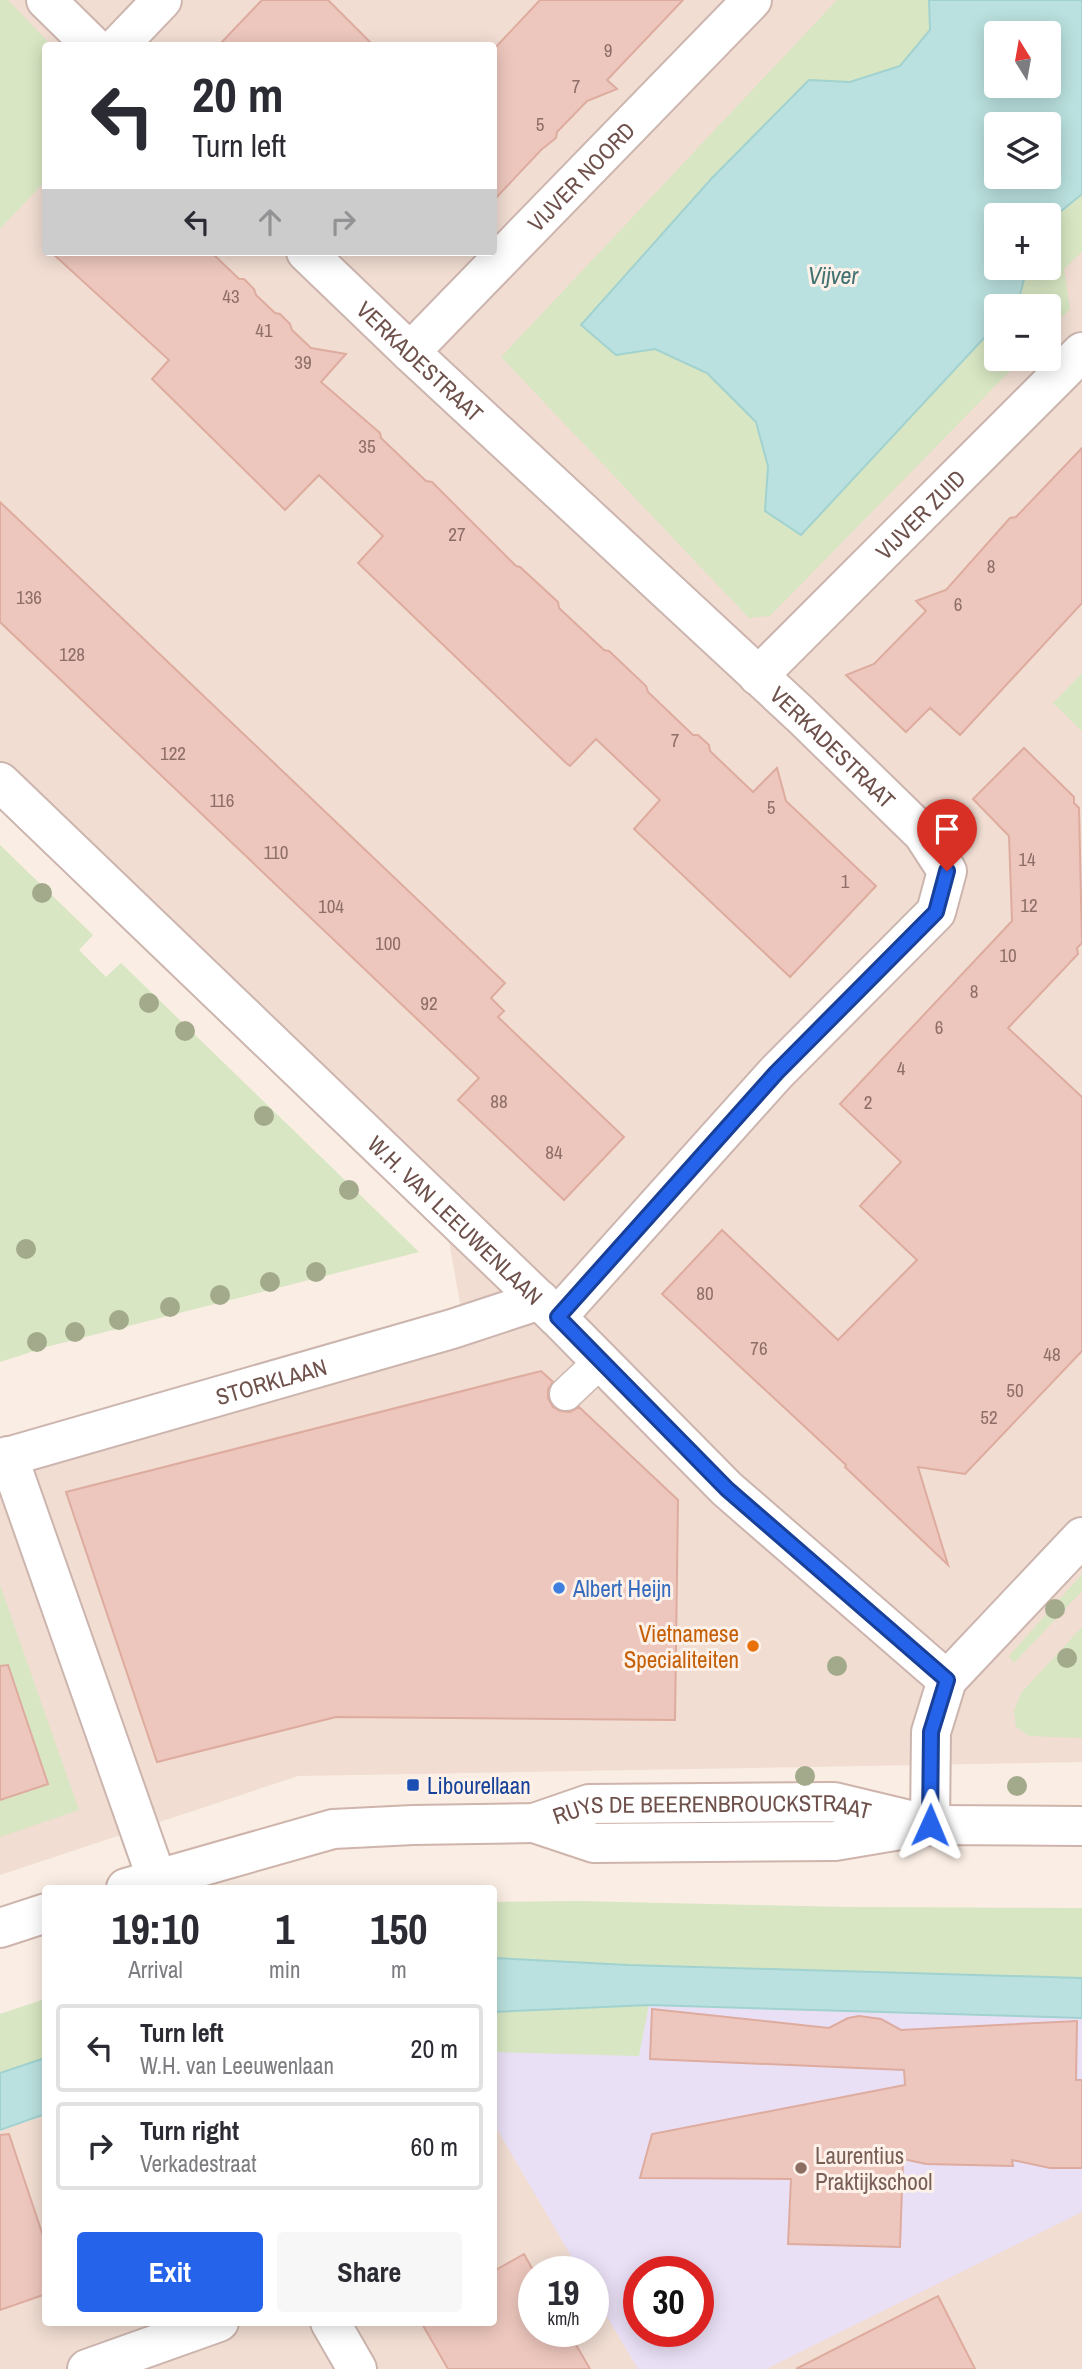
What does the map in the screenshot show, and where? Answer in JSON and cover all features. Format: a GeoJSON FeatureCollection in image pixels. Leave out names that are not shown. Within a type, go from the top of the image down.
{"type":"FeatureCollection","features":[{"type":"Feature","properties":{"kind":"street"},"geometry":{"type":"LineString","coordinates":[[46,0],[89,42]]}},
{"type":"Feature","properties":{"kind":"street"},"geometry":{"type":"LineString","coordinates":[[122,42],[162,0]]}},
{"type":"Feature","properties":{"kind":"street","name":"VIJVER NOORD"},"geometry":{"type":"LineString","coordinates":[[410,352],[752,0]]}},
{"type":"Feature","properties":{"kind":"street","name":"VERKADESTRAAT"},"geometry":{"type":"LineString","coordinates":[[310,256],[923,834],[947,871],[936,912],[776,1073],[549,1309]]}},
{"type":"Feature","properties":{"kind":"street","name":"VIJVER ZUID"},"geometry":{"type":"LineString","coordinates":[[758,676],[1082,352]]}},
{"type":"Feature","properties":{"kind":"street","name":"W.H. VAN LEEUWENLAAN"},"geometry":{"type":"LineString","coordinates":[[0,782],[549,1309],[727,1489],[947,1680]]}},
{"type":"Feature","properties":{"kind":"street","name":"STORKLAAN"},"geometry":{"type":"LineString","coordinates":[[4,1458],[452,1329],[549,1309]]}},
{"type":"Feature","properties":{"kind":"street"},"geometry":{"type":"LineString","coordinates":[[4,1458],[148,1885]]}},
{"type":"Feature","properties":{"kind":"street"},"geometry":{"type":"LineString","coordinates":[[930,1825],[931,1732],[947,1680],[1082,1537]]}},
{"type":"Feature","properties":{"kind":"street","name":"RUYS DE BEERENBROUCKSTRAAT"},"geometry":{"type":"LineString","coordinates":[[148,1885],[333,1829],[534,1823],[590,1804],[834,1802],[930,1825],[1082,1826]]}},
{"type":"Feature","properties":{"kind":"street"},"geometry":{"type":"LineString","coordinates":[[0,1928],[42,1914]]}},
{"type":"Feature","properties":{"kind":"street"},"geometry":{"type":"LineString","coordinates":[[87,2369],[208,2326]]}},
{"type":"Feature","properties":{"kind":"street"},"geometry":{"type":"LineString","coordinates":[[332,2326],[356,2369]]}},
{"type":"Feature","properties":{"kind":"lane"},"geometry":{"type":"LineString","coordinates":[[566,1394],[601,1361]]}},
{"type":"Feature","properties":{"kind":"shaded area"},"geometry":{"type":"Polygon","coordinates":[[[0,0],[1082,0],[1082,1762],[298,1776],[0,1875],[0,1469],[465,1331],[446,1224],[0,799],[0,0]]]}},
{"type":"Feature","properties":{"kind":"shaded area","name":"Laurentius Praktijkschool"},"geometry":{"type":"Polygon","coordinates":[[[1082,1957],[1082,2369],[0,2369],[0,2131],[42,2116],[42,2326],[497,2326],[497,1981],[1082,1957]]]}},
{"type":"Feature","properties":{"kind":"shaded area","name":"Laurentius Praktijkschool"},"geometry":{"type":"Polygon","coordinates":[[[497,1999],[1082,1999],[1082,2212],[766,2369],[638,2369],[625,2347],[714,2347],[714,2256],[623,2256],[623,2344],[609,2320],[609,2256],[571,2256],[497,2129],[497,1999]]]}},
{"type":"Feature","properties":{"kind":"green space"},"geometry":{"type":"Polygon","coordinates":[[[0,0],[8,0],[48,42],[42,42],[42,184],[0,229],[0,0]]]}},
{"type":"Feature","properties":{"kind":"green space","name":"Vijver"},"geometry":{"type":"Polygon","coordinates":[[[837,0],[1082,0],[1082,252],[1064,269],[1070,309],[1061,318],[1061,294],[984,294],[984,371],[1010,371],[770,616],[749,618],[501,357],[837,0]]]}},
{"type":"Feature","properties":{"kind":"green space"},"geometry":{"type":"Polygon","coordinates":[[[1082,673],[1082,731],[1053,703],[1082,673]]]}},
{"type":"Feature","properties":{"kind":"green space"},"geometry":{"type":"Polygon","coordinates":[[[0,845],[93,935],[79,950],[106,977],[121,963],[419,1252],[50,1346],[0,1362],[0,845]]]}},
{"type":"Feature","properties":{"kind":"green space"},"geometry":{"type":"Polygon","coordinates":[[[1082,1574],[1082,1591],[1014,1663],[1009,1656],[1082,1574]]]}},
{"type":"Feature","properties":{"kind":"green space"},"geometry":{"type":"Polygon","coordinates":[[[0,1585],[79,1810],[0,1837],[0,1585]]]}},
{"type":"Feature","properties":{"kind":"green space"},"geometry":{"type":"Polygon","coordinates":[[[1082,1627],[1082,1738],[1029,1736],[1016,1727],[1014,1711],[1021,1693],[1082,1627]]]}},
{"type":"Feature","properties":{"kind":"green space"},"geometry":{"type":"Polygon","coordinates":[[[497,1902],[1082,1908],[1082,1978],[628,1965],[497,1958],[497,1902]]]}},
{"type":"Feature","properties":{"kind":"green space"},"geometry":{"type":"Polygon","coordinates":[[[42,2000],[42,2059],[0,2073],[0,2014],[42,2000]]]}},
{"type":"Feature","properties":{"kind":"green space"},"geometry":{"type":"Polygon","coordinates":[[[649,2005],[639,2056],[497,2052],[497,2012],[649,2005]]]}},
{"type":"Feature","properties":{"kind":"water","name":"Vijver"},"geometry":{"type":"Polygon","coordinates":[[[929,0],[1082,0],[1082,194],[1061,211],[1061,203],[984,203],[984,280],[1024,280],[1020,294],[984,294],[984,338],[801,535],[765,511],[768,466],[756,422],[707,373],[655,349],[616,355],[581,325],[712,178],[809,80],[850,82],[900,66],[930,30],[929,0]]]}},
{"type":"Feature","properties":{"kind":"water"},"geometry":{"type":"Polygon","coordinates":[[[497,1958],[628,1965],[1082,1978],[1082,2018],[649,2005],[497,2012],[497,1958]]]}},
{"type":"Feature","properties":{"kind":"water"},"geometry":{"type":"Polygon","coordinates":[[[42,2059],[42,2115],[0,2130],[0,2073],[42,2059]]]}},
{"type":"Feature","properties":{"kind":"building"},"geometry":{"type":"Polygon","coordinates":[[[262,0],[328,0],[370,42],[222,42],[262,0]]]}},
{"type":"Feature","properties":{"kind":"building"},"geometry":{"type":"Polygon","coordinates":[[[540,0],[683,0],[607,80],[617,89],[587,101],[557,132],[556,138],[497,197],[497,46],[540,0]]]}},
{"type":"Feature","properties":{"kind":"building"},"geometry":{"type":"Polygon","coordinates":[[[55,256],[215,256],[239,279],[244,279],[256,295],[275,313],[280,314],[311,348],[346,354],[321,382],[380,433],[381,438],[426,481],[432,482],[516,566],[558,602],[559,608],[646,686],[648,692],[693,735],[698,735],[709,745],[710,751],[753,792],[777,768],[786,801],[876,886],[790,977],[634,829],[660,800],[596,739],[570,766],[566,763],[358,563],[383,536],[319,475],[285,510],[152,379],[169,360],[55,256]]]}},
{"type":"Feature","properties":{"kind":"building"},"geometry":{"type":"Polygon","coordinates":[[[1082,448],[1082,603],[960,735],[930,708],[906,732],[846,675],[874,664],[926,611],[916,601],[946,590],[1010,518],[1016,517],[1082,448]]]}},
{"type":"Feature","properties":{"kind":"building"},"geometry":{"type":"Polygon","coordinates":[[[0,502],[505,983],[491,998],[504,1011],[498,1017],[624,1137],[564,1200],[458,1100],[479,1078],[0,622],[0,502]]]}},
{"type":"Feature","properties":{"kind":"building"},"geometry":{"type":"Polygon","coordinates":[[[1024,748],[1074,797],[1074,803],[1079,808],[1082,943],[1077,948],[1078,954],[1008,1028],[1082,1097],[1082,1351],[965,1474],[918,1467],[948,1565],[845,1467],[846,1465],[662,1294],[722,1230],[838,1340],[917,1260],[860,1206],[901,1162],[840,1104],[1012,921],[1009,836],[973,799],[1024,748]]]}},
{"type":"Feature","properties":{"kind":"building"},"geometry":{"type":"Polygon","coordinates":[[[541,1371],[553,1382],[548,1389],[548,1398],[553,1407],[570,1412],[579,1407],[678,1500],[675,1720],[336,1717],[157,1762],[66,1492],[541,1371]]]}},
{"type":"Feature","properties":{"kind":"building"},"geometry":{"type":"Polygon","coordinates":[[[8,1665],[48,1784],[0,1800],[0,1666],[8,1665]]]}},
{"type":"Feature","properties":{"kind":"building"},"geometry":{"type":"Polygon","coordinates":[[[652,2009],[829,2028],[848,2018],[859,2016],[881,2019],[901,2030],[1077,2021],[1076,2080],[1082,2080],[1082,2168],[1050,2168],[1012,2160],[1013,2166],[926,2164],[903,2159],[900,2247],[788,2244],[791,2179],[640,2178],[652,2134],[905,2085],[904,2070],[650,2059],[652,2009]]]}},
{"type":"Feature","properties":{"kind":"building"},"geometry":{"type":"Polygon","coordinates":[[[9,2134],[42,2233],[42,2295],[0,2310],[0,2135],[9,2134]]]}},
{"type":"Feature","properties":{"kind":"building"},"geometry":{"type":"Polygon","coordinates":[[[518,2257],[518,2347],[577,2347],[590,2369],[448,2369],[423,2326],[497,2326],[497,2269],[518,2257]]]}},
{"type":"Feature","properties":{"kind":"building"},"geometry":{"type":"Polygon","coordinates":[[[938,2296],[975,2369],[796,2369],[938,2296]]]}},
{"type":"Feature","properties":{"kind":"place","name":"Albert Heijn"},"geometry":{"type":"Point","coordinates":[559,1588]}},
{"type":"Feature","properties":{"kind":"place","name":"Vietnamese Specialiteiten"},"geometry":{"type":"Point","coordinates":[753,1646]}},
{"type":"Feature","properties":{"kind":"place","name":"Libourellaan"},"geometry":{"type":"Point","coordinates":[413,1785]}},
{"type":"Feature","properties":{"kind":"place","name":"Laurentius Praktijkschool"},"geometry":{"type":"Point","coordinates":[801,2168]}},
{"type":"Feature","properties":{"kind":"route"},"geometry":{"type":"LineString","coordinates":[[930,1825],[931,1732],[947,1680],[727,1489],[558,1317],[776,1073],[936,912],[947,871]]}}]}
